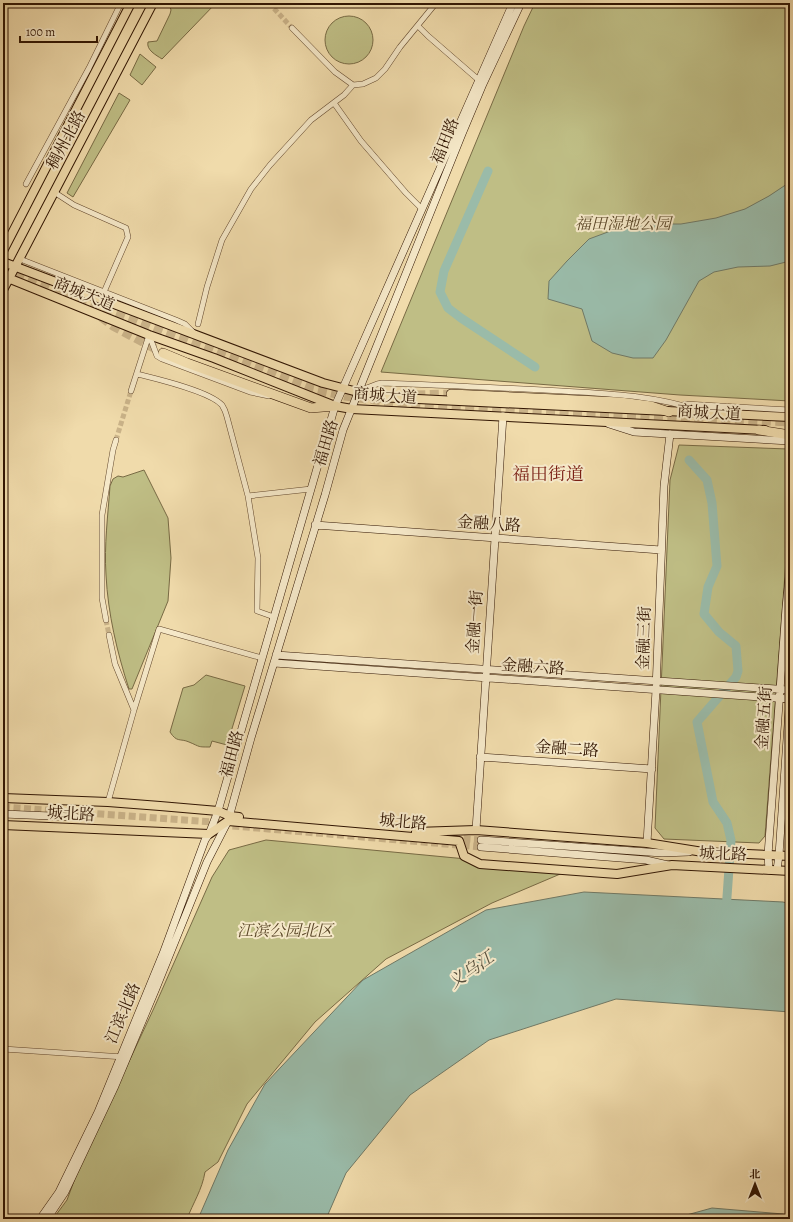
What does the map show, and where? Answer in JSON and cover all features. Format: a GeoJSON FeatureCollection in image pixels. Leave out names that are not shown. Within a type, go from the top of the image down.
{"type":"FeatureCollection","features":[{"type":"Feature","properties":{"kind":"highway"},"geometry":{"type":"LineString","coordinates":[[163,353],[311,408],[335,406]]}},
{"type":"Feature","properties":{"kind":"highway"},"geometry":{"type":"LineString","coordinates":[[451,394],[620,402],[650,406],[669,412]]}},
{"type":"Feature","properties":{"kind":"highway"},"geometry":{"type":"LineString","coordinates":[[759,430],[790,435]]}},
{"type":"Feature","properties":{"kind":"main road","name":"稠州北路"},"geometry":{"type":"LineString","coordinates":[[3,251],[131,3]]}},
{"type":"Feature","properties":{"kind":"main road","name":"稠州北路"},"geometry":{"type":"LineString","coordinates":[[3,290],[6,277],[20,259],[153,3]]}},
{"type":"Feature","properties":{"kind":"main road","name":"福田路"},"geometry":{"type":"LineString","coordinates":[[229,819],[251,738],[343,430],[513,3]]}},
{"type":"Feature","properties":{"kind":"main road","name":"福田路"},"geometry":{"type":"LineString","coordinates":[[218,811],[335,406],[422,209],[481,82],[521,3]]}},
{"type":"Feature","properties":{"kind":"main road","name":"商城大道"},"geometry":{"type":"LineString","coordinates":[[3,262],[323,383],[377,397],[790,417]]}},
{"type":"Feature","properties":{"kind":"main road","name":"商城大道"},"geometry":{"type":"LineString","coordinates":[[6,277],[148,335],[214,358],[335,406],[352,409],[790,431]]}},
{"type":"Feature","properties":{"kind":"main road","name":"金融一街"},"geometry":{"type":"LineString","coordinates":[[476,830],[502,416]]}},
{"type":"Feature","properties":{"kind":"main road"},"geometry":{"type":"LineString","coordinates":[[604,422],[634,432],[790,441]]}},
{"type":"Feature","properties":{"kind":"main road","name":"金融三街"},"geometry":{"type":"LineString","coordinates":[[647,842],[657,681],[664,486],[670,434]]}},
{"type":"Feature","properties":{"kind":"main road","name":"金融八路"},"geometry":{"type":"LineString","coordinates":[[315,526],[661,550]]}},
{"type":"Feature","properties":{"kind":"main road","name":"金融五街"},"geometry":{"type":"LineString","coordinates":[[773,870],[768,855],[790,567]]}},
{"type":"Feature","properties":{"kind":"main road","name":"金融六路"},"geometry":{"type":"LineString","coordinates":[[276,655],[790,689]]}},
{"type":"Feature","properties":{"kind":"main road","name":"金融六路"},"geometry":{"type":"LineString","coordinates":[[274,663],[790,699]]}},
{"type":"Feature","properties":{"kind":"main road","name":"金融五街"},"geometry":{"type":"LineString","coordinates":[[773,870],[779,855],[787,778],[790,689]]}},
{"type":"Feature","properties":{"kind":"main road","name":"金融二路"},"geometry":{"type":"LineString","coordinates":[[480,757],[652,769]]}},
{"type":"Feature","properties":{"kind":"main road"},"geometry":{"type":"LineString","coordinates":[[774,777],[787,778]]}},
{"type":"Feature","properties":{"kind":"main road","name":"城北路"},"geometry":{"type":"LineString","coordinates":[[3,798],[108,802],[218,811],[229,819],[459,841],[464,856],[480,864],[617,874],[672,866],[790,871]]}},
{"type":"Feature","properties":{"kind":"main road","name":"江滨北路"},"geometry":{"type":"LineString","coordinates":[[47,1219],[65,1192],[82,1157],[124,1057],[205,840],[218,811]]}},
{"type":"Feature","properties":{"kind":"main road"},"geometry":{"type":"LineString","coordinates":[[3,814],[75,817]]}},
{"type":"Feature","properties":{"kind":"main road"},"geometry":{"type":"LineString","coordinates":[[209,834],[229,819]]}},
{"type":"Feature","properties":{"kind":"main road","name":"城北路"},"geometry":{"type":"LineString","coordinates":[[229,819],[421,833],[476,830],[647,842],[707,852],[790,856]]}},
{"type":"Feature","properties":{"kind":"main road","name":"江滨北路"},"geometry":{"type":"LineString","coordinates":[[40,1219],[58,1192],[74,1162],[124,1057],[157,986],[206,862],[229,819]]}},
{"type":"Feature","properties":{"kind":"main road","name":"城北路"},"geometry":{"type":"LineString","coordinates":[[3,825],[209,834]]}},
{"type":"Feature","properties":{"kind":"main road"},"geometry":{"type":"LineString","coordinates":[[672,866],[646,860],[481,843],[662,853],[707,852]]}},
{"type":"Feature","properties":{"kind":"street"},"geometry":{"type":"LineString","coordinates":[[26,184],[89,68],[121,3]]}},
{"type":"Feature","properties":{"kind":"street"},"geometry":{"type":"LineString","coordinates":[[292,28],[335,72],[353,85],[363,84],[376,78],[385,69],[400,47],[436,3]]}},
{"type":"Feature","properties":{"kind":"street"},"geometry":{"type":"LineString","coordinates":[[418,26],[481,82]]}},
{"type":"Feature","properties":{"kind":"street"},"geometry":{"type":"LineString","coordinates":[[198,324],[207,287],[222,240],[252,189],[270,165],[310,120],[344,95],[353,85]]}},
{"type":"Feature","properties":{"kind":"street"},"geometry":{"type":"LineString","coordinates":[[334,103],[361,141],[406,193],[422,209]]}},
{"type":"Feature","properties":{"kind":"street"},"geometry":{"type":"LineString","coordinates":[[54,192],[74,205],[126,228],[128,237],[104,292]]}},
{"type":"Feature","properties":{"kind":"street"},"geometry":{"type":"LineString","coordinates":[[20,259],[176,320],[185,324],[196,335]]}},
{"type":"Feature","properties":{"kind":"street"},"geometry":{"type":"LineString","coordinates":[[131,392],[148,335]]}},
{"type":"Feature","properties":{"kind":"street"},"geometry":{"type":"LineString","coordinates":[[148,335],[157,356],[162,359],[250,392],[261,395],[281,396]]}},
{"type":"Feature","properties":{"kind":"street"},"geometry":{"type":"LineString","coordinates":[[137,374],[162,380],[201,393],[222,406],[227,417],[248,496],[258,558],[257,611],[274,617]]}},
{"type":"Feature","properties":{"kind":"street"},"geometry":{"type":"LineString","coordinates":[[359,392],[382,383],[482,386],[640,396],[679,404],[790,410]]}},
{"type":"Feature","properties":{"kind":"street"},"geometry":{"type":"LineString","coordinates":[[679,404],[705,414]]}},
{"type":"Feature","properties":{"kind":"street"},"geometry":{"type":"LineString","coordinates":[[106,620],[102,598],[102,515],[116,440]]}},
{"type":"Feature","properties":{"kind":"street"},"geometry":{"type":"LineString","coordinates":[[248,496],[311,489]]}},
{"type":"Feature","properties":{"kind":"street"},"geometry":{"type":"LineString","coordinates":[[108,802],[159,629],[262,658]]}},
{"type":"Feature","properties":{"kind":"street"},"geometry":{"type":"LineString","coordinates":[[109,635],[115,664],[134,710]]}},
{"type":"Feature","properties":{"kind":"street"},"geometry":{"type":"LineString","coordinates":[[3,1049],[124,1057]]}},
{"type":"Feature","properties":{"kind":"green space"},"geometry":{"type":"Polygon","coordinates":[[[169,3],[216,3],[162,59],[150,50],[148,47],[148,42],[157,41],[170,14],[171,10],[169,3]]]}},
{"type":"Feature","properties":{"kind":"green space","name":"福田湿地公园"},"geometry":{"type":"Polygon","coordinates":[[[535,3],[790,3],[790,401],[680,395],[381,372],[524,26],[535,3]]]}},
{"type":"Feature","properties":{"kind":"green space"},"geometry":{"type":"Polygon","coordinates":[[[349,16],[358,18],[366,23],[371,31],[373,40],[371,49],[366,57],[358,62],[349,64],[340,62],[332,57],[327,49],[325,40],[327,31],[332,23],[340,18],[349,16]]]}},
{"type":"Feature","properties":{"kind":"green space"},"geometry":{"type":"Polygon","coordinates":[[[140,54],[156,67],[142,85],[130,75],[140,54]]]}},
{"type":"Feature","properties":{"kind":"green space"},"geometry":{"type":"Polygon","coordinates":[[[119,93],[130,100],[73,197],[67,193],[119,93]]]}},
{"type":"Feature","properties":{"kind":"green space"},"geometry":{"type":"Polygon","coordinates":[[[679,445],[788,449],[790,452],[790,508],[765,836],[759,843],[664,839],[655,828],[670,480],[679,445]]]}},
{"type":"Feature","properties":{"kind":"green space"},"geometry":{"type":"Polygon","coordinates":[[[144,470],[168,518],[171,558],[168,601],[132,689],[129,689],[117,647],[111,618],[107,590],[106,530],[110,486],[113,479],[118,476],[123,477],[144,470]]]}},
{"type":"Feature","properties":{"kind":"green space"},"geometry":{"type":"Polygon","coordinates":[[[206,675],[245,686],[227,745],[212,741],[210,747],[203,747],[177,739],[170,732],[183,688],[194,685],[206,675]]]}},
{"type":"Feature","properties":{"kind":"green space","name":"江滨公园北区"},"geometry":{"type":"Polygon","coordinates":[[[266,840],[572,869],[492,903],[386,959],[315,1022],[247,1104],[218,1162],[205,1172],[200,1191],[187,1219],[53,1219],[67,1200],[77,1173],[154,1008],[212,877],[229,850],[266,840]]]}},
{"type":"Feature","properties":{"kind":"water"},"geometry":{"type":"Polygon","coordinates":[[[790,182],[790,261],[770,266],[738,267],[714,272],[699,281],[666,340],[653,358],[633,358],[612,353],[592,341],[582,309],[548,299],[549,281],[589,239],[616,229],[655,224],[681,224],[716,218],[745,209],[769,196],[790,182]]]}},
{"type":"Feature","properties":{"kind":"water","name":"义乌江"},"geometry":{"type":"Polygon","coordinates":[[[584,892],[783,902],[790,904],[790,1012],[616,999],[489,1040],[410,1095],[346,1173],[326,1219],[198,1219],[228,1150],[265,1084],[363,980],[486,910],[584,892]]]}},
{"type":"Feature","properties":{"kind":"water"},"geometry":{"type":"Polygon","coordinates":[[[712,1208],[783,1214],[790,1217],[790,1219],[672,1219],[712,1208]]]}},
{"type":"Feature","properties":{"kind":"waterway"},"geometry":{"type":"LineString","coordinates":[[488,171],[444,271],[440,292],[448,308],[535,367]]}},
{"type":"Feature","properties":{"kind":"waterway"},"geometry":{"type":"LineString","coordinates":[[689,460],[707,480],[712,503],[717,566],[708,587],[704,614],[719,632],[736,646],[738,671],[736,677],[697,722],[713,802],[727,823],[731,840],[726,911]]}},
{"type":"Feature","properties":{"kind":"tunnel"},"geometry":{"type":"LineString","coordinates":[[269,3],[292,28]]}},
{"type":"Feature","properties":{"kind":"tunnel"},"geometry":{"type":"LineString","coordinates":[[3,269],[313,389],[345,396],[395,403],[790,422]]}},
{"type":"Feature","properties":{"kind":"tunnel"},"geometry":{"type":"LineString","coordinates":[[101,317],[113,326],[163,353]]}},
{"type":"Feature","properties":{"kind":"tunnel"},"geometry":{"type":"LineString","coordinates":[[116,440],[131,391]]}},
{"type":"Feature","properties":{"kind":"tunnel"},"geometry":{"type":"LineString","coordinates":[[403,397],[451,394]]}},
{"type":"Feature","properties":{"kind":"tunnel"},"geometry":{"type":"LineString","coordinates":[[106,620],[109,635]]}},
{"type":"Feature","properties":{"kind":"tunnel"},"geometry":{"type":"LineString","coordinates":[[3,807],[228,823]]}},
{"type":"Feature","properties":{"kind":"tunnel"},"geometry":{"type":"LineString","coordinates":[[222,825],[481,847]]}},
{"type":"Feature","properties":{"kind":"tunnel"},"geometry":{"type":"LineString","coordinates":[[453,838],[481,840]]}},
{"type":"Feature","properties":{"kind":"district","name":"福田街道"},"geometry":{"type":"Point","coordinates":[548,474]}}]}
